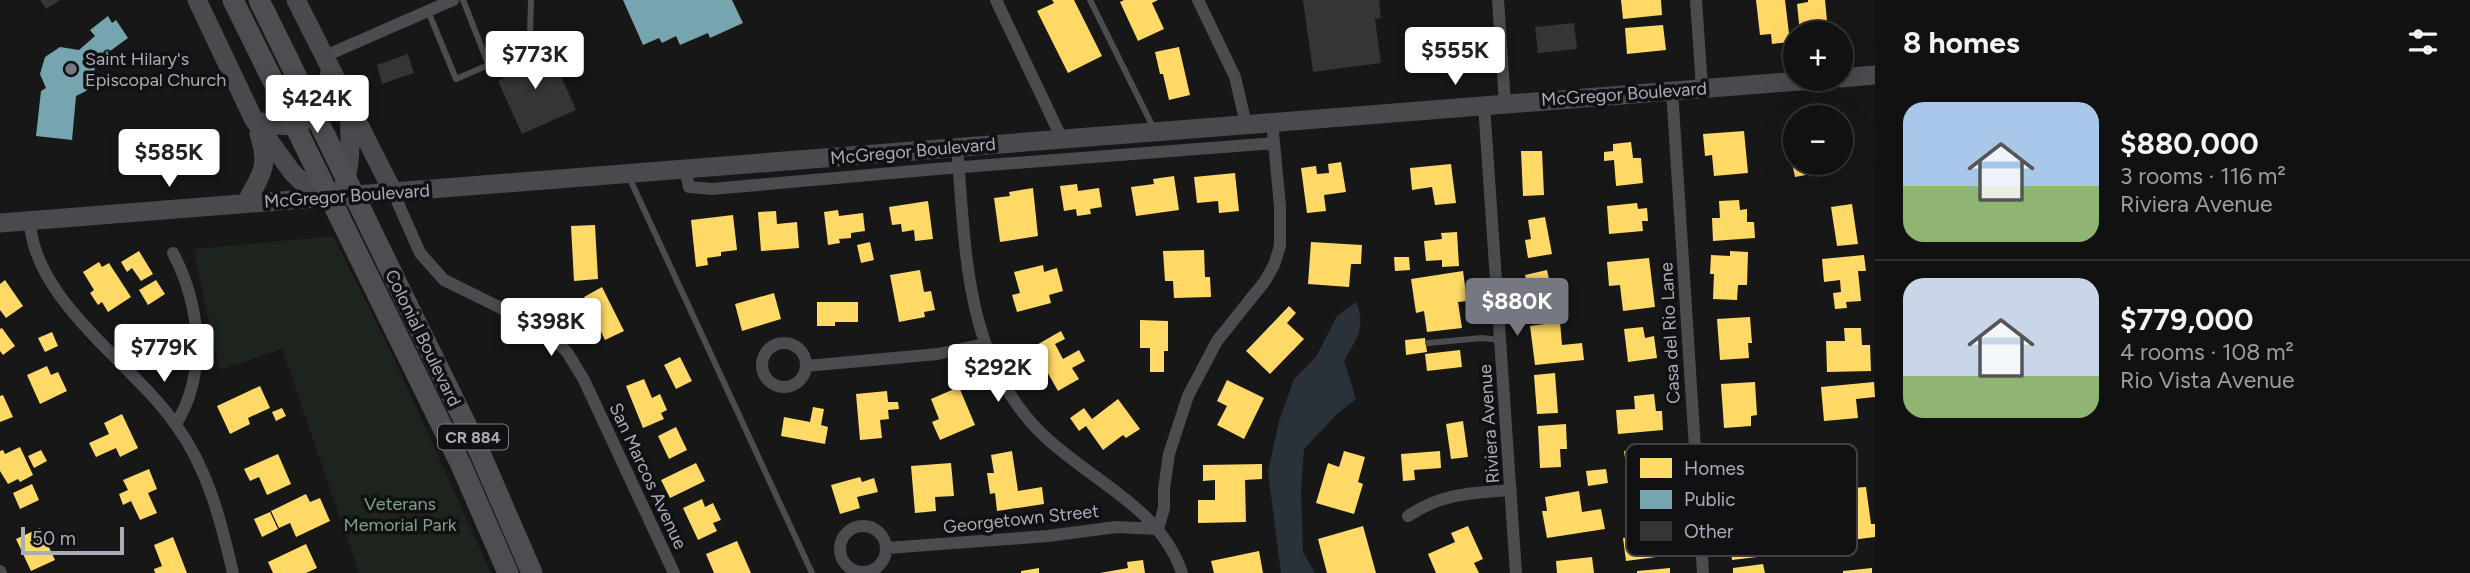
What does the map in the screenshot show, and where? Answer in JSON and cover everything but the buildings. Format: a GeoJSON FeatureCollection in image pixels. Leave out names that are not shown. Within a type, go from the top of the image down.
{"type":"FeatureCollection","features":[{"type":"Feature","properties":{"kind":"highway","name":"Colonial Boulevard"},"geometry":{"type":"LineString","coordinates":[[233,0],[461,466],[508,573]]}},
{"type":"Feature","properties":{"kind":"highway","name":"Colonial Boulevard"},"geometry":{"type":"LineString","coordinates":[[259,0],[481,453],[533,573]]}},
{"type":"Feature","properties":{"kind":"main road"},"geometry":{"type":"LineString","coordinates":[[197,0],[254,120],[264,150],[265,167],[246,203]]}},
{"type":"Feature","properties":{"kind":"main road"},"geometry":{"type":"LineString","coordinates":[[296,0],[393,192]]}},
{"type":"Feature","properties":{"kind":"main road"},"geometry":{"type":"LineString","coordinates":[[254,120],[278,127],[292,127],[315,112],[323,99],[328,63]]}},
{"type":"Feature","properties":{"kind":"main road"},"geometry":{"type":"LineString","coordinates":[[1853,77],[1875,75]]}},
{"type":"Feature","properties":{"kind":"main road","name":"McGregor Boulevard"},"geometry":{"type":"LineString","coordinates":[[0,223],[1783,82]]}},
{"type":"Feature","properties":{"kind":"main road"},"geometry":{"type":"LineString","coordinates":[[254,120],[303,183],[341,196],[348,173],[351,147],[348,104]]}},
{"type":"Feature","properties":{"kind":"street"},"geometry":{"type":"LineString","coordinates":[[328,63],[453,0]]}},
{"type":"Feature","properties":{"kind":"street"},"geometry":{"type":"LineString","coordinates":[[996,0],[1062,139]]}},
{"type":"Feature","properties":{"kind":"street"},"geometry":{"type":"LineString","coordinates":[[1198,0],[1235,77],[1246,124]]}},
{"type":"Feature","properties":{"kind":"street"},"geometry":{"type":"LineString","coordinates":[[1498,0],[1505,103]]}},
{"type":"Feature","properties":{"kind":"street"},"geometry":{"type":"LineString","coordinates":[[1696,0],[1702,88]]}},
{"type":"Feature","properties":{"kind":"street","name":"Casa del Rio Lane"},"geometry":{"type":"LineString","coordinates":[[1672,90],[1695,444]]}},
{"type":"Feature","properties":{"kind":"street","name":"Riviera Avenue"},"geometry":{"type":"LineString","coordinates":[[1484,105],[1516,573]]}},
{"type":"Feature","properties":{"kind":"street"},"geometry":{"type":"LineString","coordinates":[[1158,529],[1164,508],[1169,454],[1188,396],[1212,349],[1228,325],[1254,296],[1274,265],[1280,246],[1281,228],[1272,121]]}},
{"type":"Feature","properties":{"kind":"street"},"geometry":{"type":"LineString","coordinates":[[685,169],[689,187],[712,189],[1273,143]]}},
{"type":"Feature","properties":{"kind":"street","name":"Georgetown Street"},"geometry":{"type":"LineString","coordinates":[[957,147],[969,278],[984,344],[1008,390],[1040,432],[1158,529],[1177,559],[1182,573]]}},
{"type":"Feature","properties":{"kind":"street","name":"San Marcos Avenue"},"geometry":{"type":"LineString","coordinates":[[393,192],[420,253],[444,279],[542,328],[567,352],[584,380],[674,573]]}},
{"type":"Feature","properties":{"kind":"street"},"geometry":{"type":"LineString","coordinates":[[30,221],[34,251],[50,280],[95,336],[176,424],[199,464],[212,494],[233,573]]}},
{"type":"Feature","properties":{"kind":"street"},"geometry":{"type":"LineString","coordinates":[[173,253],[190,294],[197,340],[195,373],[188,404],[176,424]]}},
{"type":"Feature","properties":{"kind":"street"},"geometry":{"type":"LineString","coordinates":[[806,366],[938,354],[984,344]]}},
{"type":"Feature","properties":{"kind":"street"},"geometry":{"type":"LineString","coordinates":[[1408,516],[1442,498],[1460,493],[1511,490]]}},
{"type":"Feature","properties":{"kind":"street","name":"Georgetown Street"},"geometry":{"type":"LineString","coordinates":[[887,548],[1048,536],[1116,527],[1158,529]]}},
{"type":"Feature","properties":{"kind":"lane"},"geometry":{"type":"LineString","coordinates":[[463,0],[489,66]]}},
{"type":"Feature","properties":{"kind":"lane"},"geometry":{"type":"LineString","coordinates":[[428,11],[456,79],[513,56],[527,43],[530,36],[531,0]]}},
{"type":"Feature","properties":{"kind":"lane"},"geometry":{"type":"LineString","coordinates":[[1090,0],[1155,131]]}},
{"type":"Feature","properties":{"kind":"lane"},"geometry":{"type":"LineString","coordinates":[[627,173],[813,573]]}},
{"type":"Feature","properties":{"kind":"lane"},"geometry":{"type":"LineString","coordinates":[[1428,343],[1482,338],[1500,340]]}},
{"type":"Feature","properties":{"kind":"green space","name":"Veterans Memorial Park"},"geometry":{"type":"Polygon","coordinates":[[[333,236],[392,354],[491,573],[359,573],[282,349],[220,370],[195,249],[333,236]]]}},
{"type":"Feature","properties":{"kind":"shaded area"},"geometry":{"type":"Polygon","coordinates":[[[1356,302],[1360,319],[1359,333],[1344,361],[1356,399],[1338,413],[1304,449],[1301,490],[1303,552],[1315,573],[1281,573],[1268,472],[1279,421],[1294,379],[1316,357],[1337,316],[1356,302]]]}},
{"type":"Feature","properties":{"kind":"place","name":"Saint Hilary's Episcopal Church"},"geometry":{"type":"Point","coordinates":[71,69]}}]}
